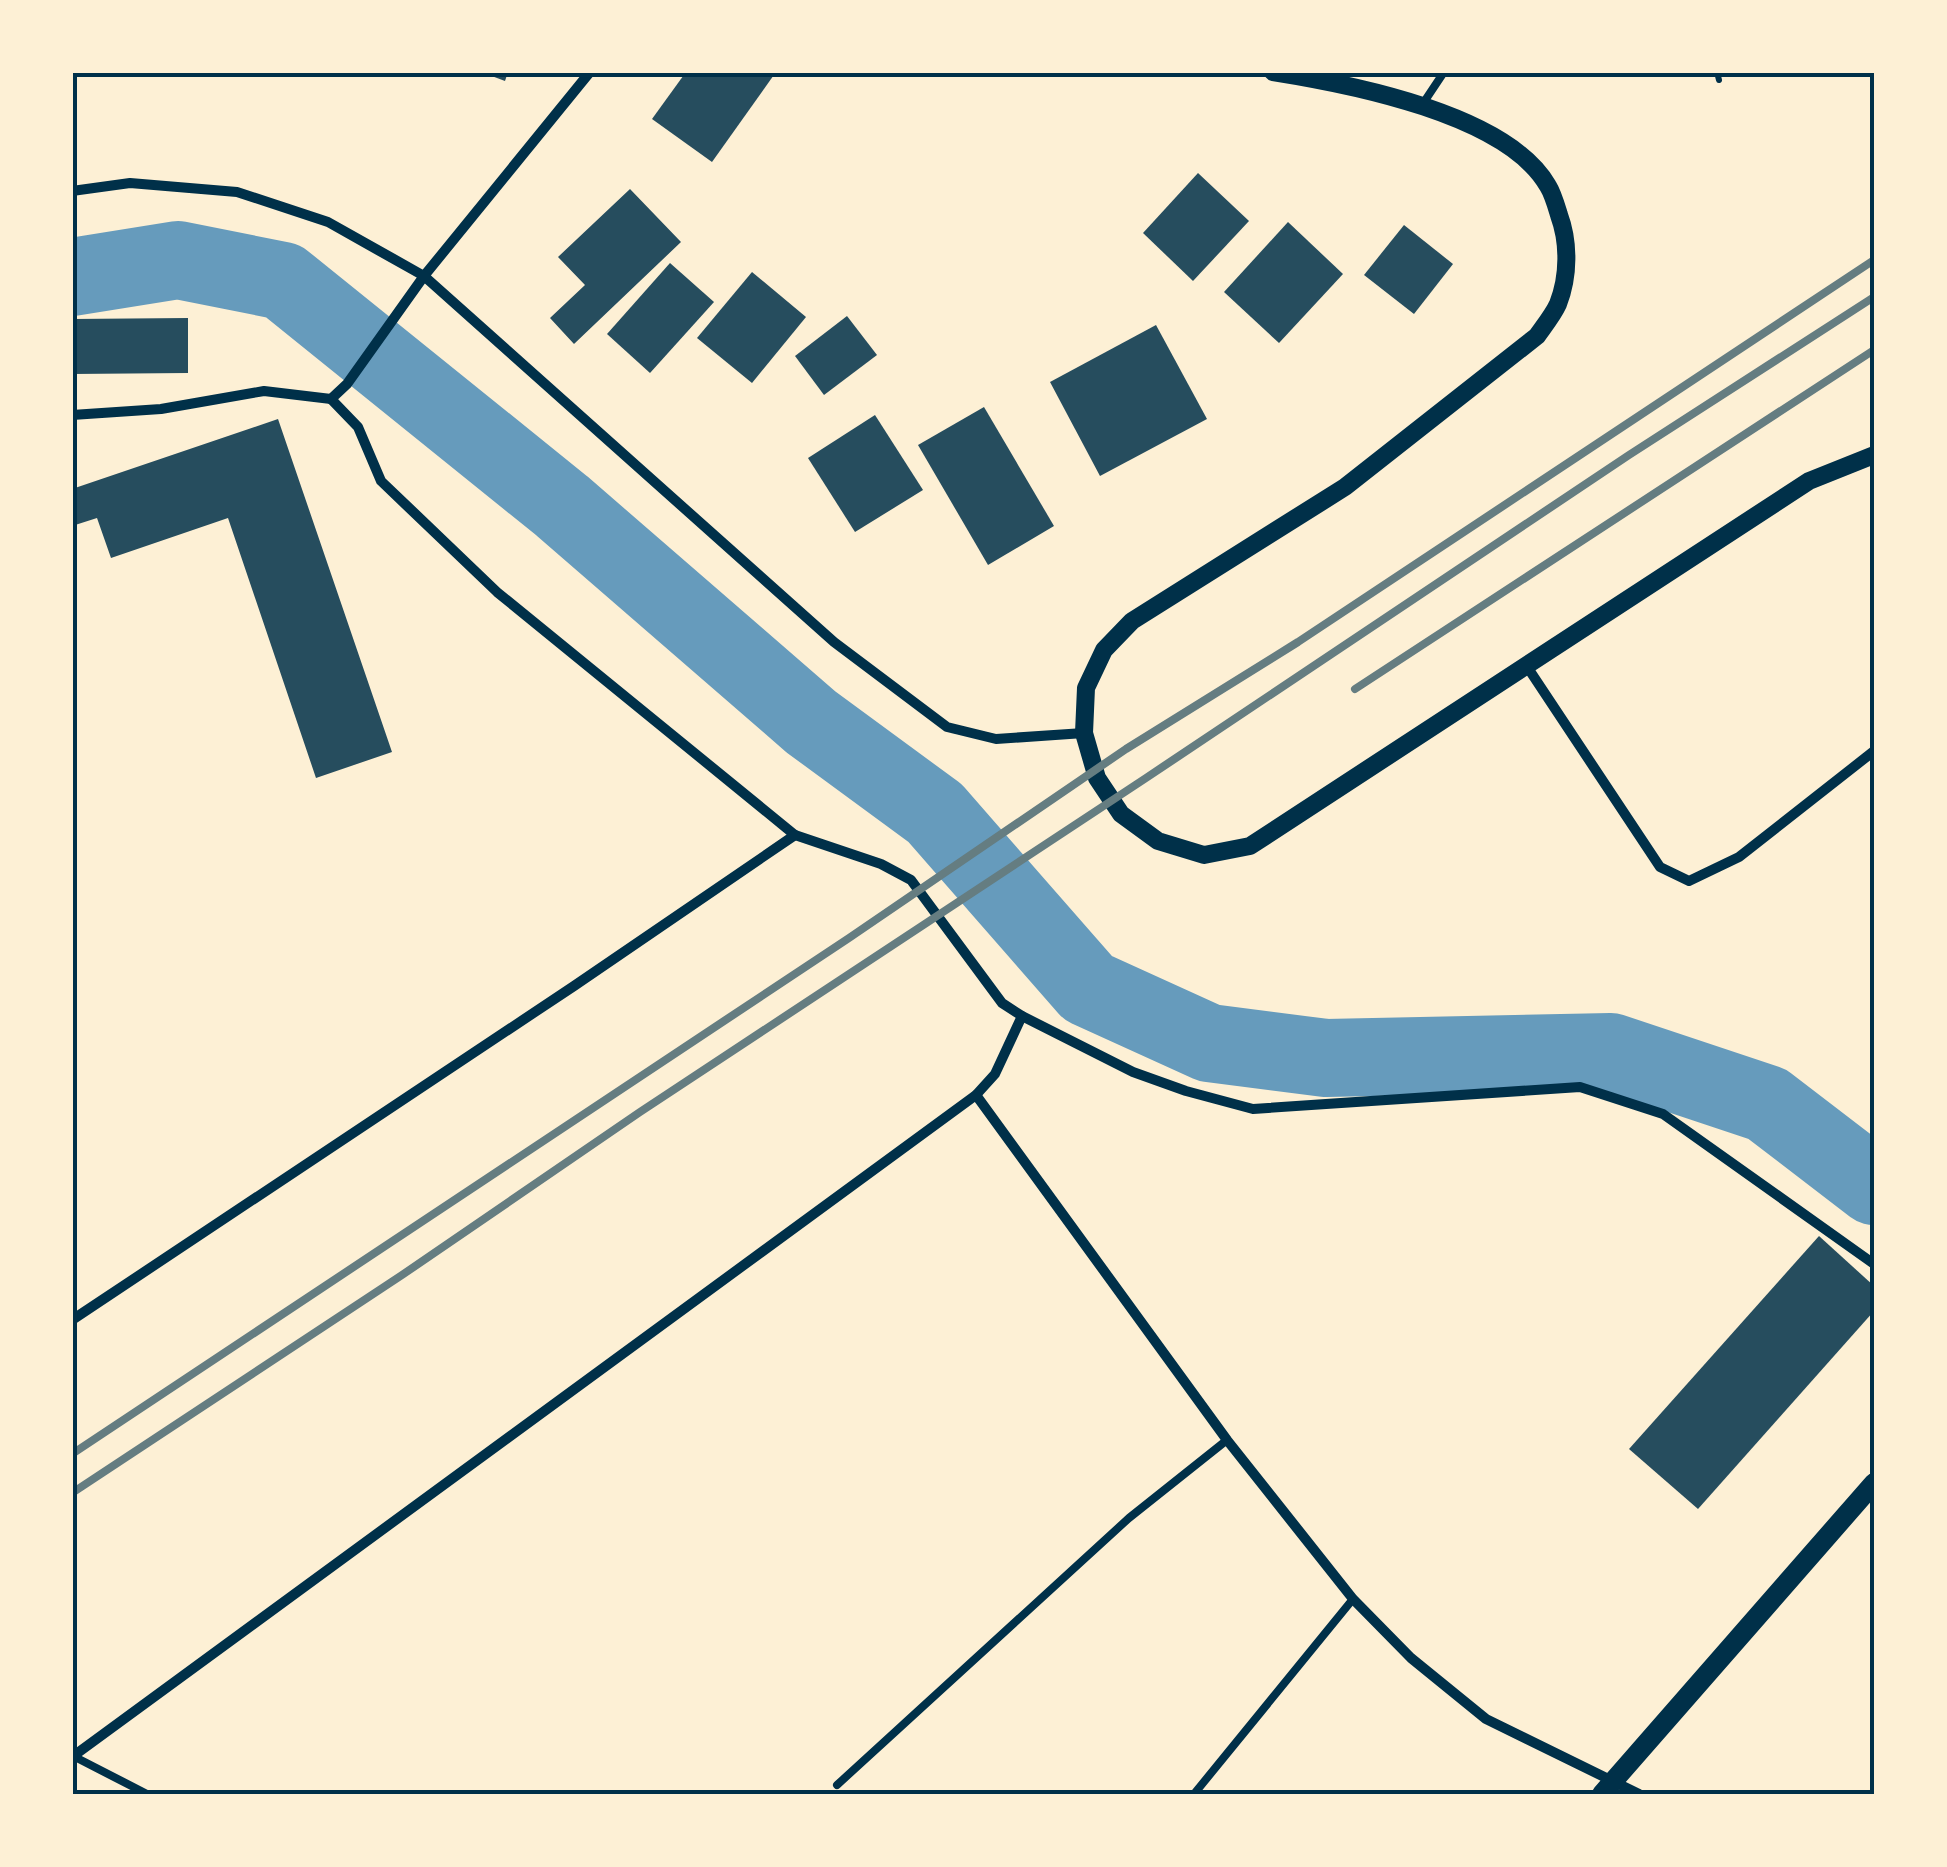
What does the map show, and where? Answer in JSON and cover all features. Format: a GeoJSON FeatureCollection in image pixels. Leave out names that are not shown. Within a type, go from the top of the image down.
{"type":"FeatureCollection","features":[{"type":"Feature","properties":{"kind":"main road"},"geometry":{"type":"LineString","coordinates":[[1608,1788],[1874,1483]]}},
{"type":"Feature","properties":{"kind":"street"},"geometry":{"type":"LineString","coordinates":[[331,399],[424,276],[590,72]]}},
{"type":"Feature","properties":{"kind":"street"},"geometry":{"type":"LineString","coordinates":[[1273,72],[1335,82],[1422,106],[1479,129],[1524,157],[1548,186],[1564,229],[1566,268],[1557,306],[1537,336],[1345,488],[1132,621],[1104,650],[1086,688],[1084,732],[1097,778],[1121,814],[1158,841],[1204,856],[1250,846],[1809,481],[1874,454]]}},
{"type":"Feature","properties":{"kind":"street"},"geometry":{"type":"LineString","coordinates":[[1314,72],[1335,82]]}},
{"type":"Feature","properties":{"kind":"street"},"geometry":{"type":"LineString","coordinates":[[72,190],[130,183],[237,192],[328,222],[424,276],[834,642],[947,727],[996,739],[1084,732]]}},
{"type":"Feature","properties":{"kind":"street"},"geometry":{"type":"LineString","coordinates":[[72,415],[161,409],[264,391],[331,399],[358,427],[381,481],[497,592],[796,835],[881,864],[911,880],[1002,1003],[1133,1072],[1253,1109],[1580,1088],[1663,1114],[1874,1264]]}},
{"type":"Feature","properties":{"kind":"street"},"geometry":{"type":"LineString","coordinates":[[1526,666],[1660,867],[1689,881],[1739,857],[1874,751]]}},
{"type":"Feature","properties":{"kind":"street"},"geometry":{"type":"LineString","coordinates":[[72,1320],[796,835]]}},
{"type":"Feature","properties":{"kind":"street"},"geometry":{"type":"LineString","coordinates":[[73,1756],[976,1095],[995,1074],[1022,1016]]}},
{"type":"Feature","properties":{"kind":"street"},"geometry":{"type":"LineString","coordinates":[[976,1095],[1227,1440],[1353,1599],[1411,1658],[1486,1719],[1608,1788],[1639,1794]]}},
{"type":"Feature","properties":{"kind":"lane"},"geometry":{"type":"LineString","coordinates":[[1422,106],[1444,72]]}},
{"type":"Feature","properties":{"kind":"lane"},"geometry":{"type":"LineString","coordinates":[[837,1786],[1128,1518],[1227,1440]]}},
{"type":"Feature","properties":{"kind":"lane"},"geometry":{"type":"LineString","coordinates":[[1194,1794],[1353,1599]]}},
{"type":"Feature","properties":{"kind":"lane"},"geometry":{"type":"LineString","coordinates":[[73,1756],[147,1794]]}},
{"type":"Feature","properties":{"kind":"building"},"geometry":{"type":"Polygon","coordinates":[[[481,72],[508,72],[505,81],[481,72]]]}},
{"type":"Feature","properties":{"kind":"building"},"geometry":{"type":"Polygon","coordinates":[[[686,72],[776,72],[712,162],[652,119],[686,72]]]}},
{"type":"Feature","properties":{"kind":"building"},"geometry":{"type":"Polygon","coordinates":[[[1198,173],[1249,221],[1193,281],[1143,233],[1198,173]]]}},
{"type":"Feature","properties":{"kind":"building"},"geometry":{"type":"Polygon","coordinates":[[[630,189],[681,242],[574,344],[550,318],[585,285],[558,257],[630,189]]]}},
{"type":"Feature","properties":{"kind":"building"},"geometry":{"type":"Polygon","coordinates":[[[1288,222],[1343,274],[1279,343],[1224,292],[1288,222]]]}},
{"type":"Feature","properties":{"kind":"building"},"geometry":{"type":"Polygon","coordinates":[[[1404,225],[1453,264],[1414,314],[1364,275],[1404,225]]]}},
{"type":"Feature","properties":{"kind":"building"},"geometry":{"type":"Polygon","coordinates":[[[670,263],[714,302],[650,373],[607,334],[670,263]]]}},
{"type":"Feature","properties":{"kind":"building"},"geometry":{"type":"Polygon","coordinates":[[[752,272],[806,317],[752,383],[697,338],[752,272]]]}},
{"type":"Feature","properties":{"kind":"building"},"geometry":{"type":"Polygon","coordinates":[[[847,316],[877,355],[824,395],[795,356],[847,316]]]}},
{"type":"Feature","properties":{"kind":"building"},"geometry":{"type":"Polygon","coordinates":[[[188,318],[188,373],[72,374],[72,319],[188,318]]]}},
{"type":"Feature","properties":{"kind":"building"},"geometry":{"type":"Polygon","coordinates":[[[1156,325],[1207,419],[1100,476],[1050,382],[1156,325]]]}},
{"type":"Feature","properties":{"kind":"building"},"geometry":{"type":"Polygon","coordinates":[[[984,407],[1054,526],[988,565],[918,445],[984,407]]]}},
{"type":"Feature","properties":{"kind":"building"},"geometry":{"type":"Polygon","coordinates":[[[875,415],[923,490],[855,532],[808,458],[875,415]]]}},
{"type":"Feature","properties":{"kind":"building"},"geometry":{"type":"Polygon","coordinates":[[[278,419],[392,752],[316,778],[228,518],[111,558],[97,518],[72,526],[72,489],[278,419]]]}},
{"type":"Feature","properties":{"kind":"building"},"geometry":{"type":"Polygon","coordinates":[[[1819,1236],[1874,1286],[1874,1311],[1698,1509],[1629,1449],[1819,1236]]]}},
{"type":"Feature","properties":{"kind":"waterway"},"geometry":{"type":"LineString","coordinates":[[72,277],[178,260],[283,281],[562,506],[811,722],[935,813],[1088,988],[1209,1043],[1326,1058],[1611,1052],[1767,1104],[1874,1186]]}},
{"type":"Feature","properties":{"kind":"railway"},"geometry":{"type":"LineString","coordinates":[[72,1454],[849,938],[1126,749],[1298,642],[1874,260]]}},
{"type":"Feature","properties":{"kind":"railway"},"geometry":{"type":"LineString","coordinates":[[72,1493],[1629,455],[1874,297]]}},
{"type":"Feature","properties":{"kind":"railway"},"geometry":{"type":"LineString","coordinates":[[1355,689],[1874,350]]}}]}
